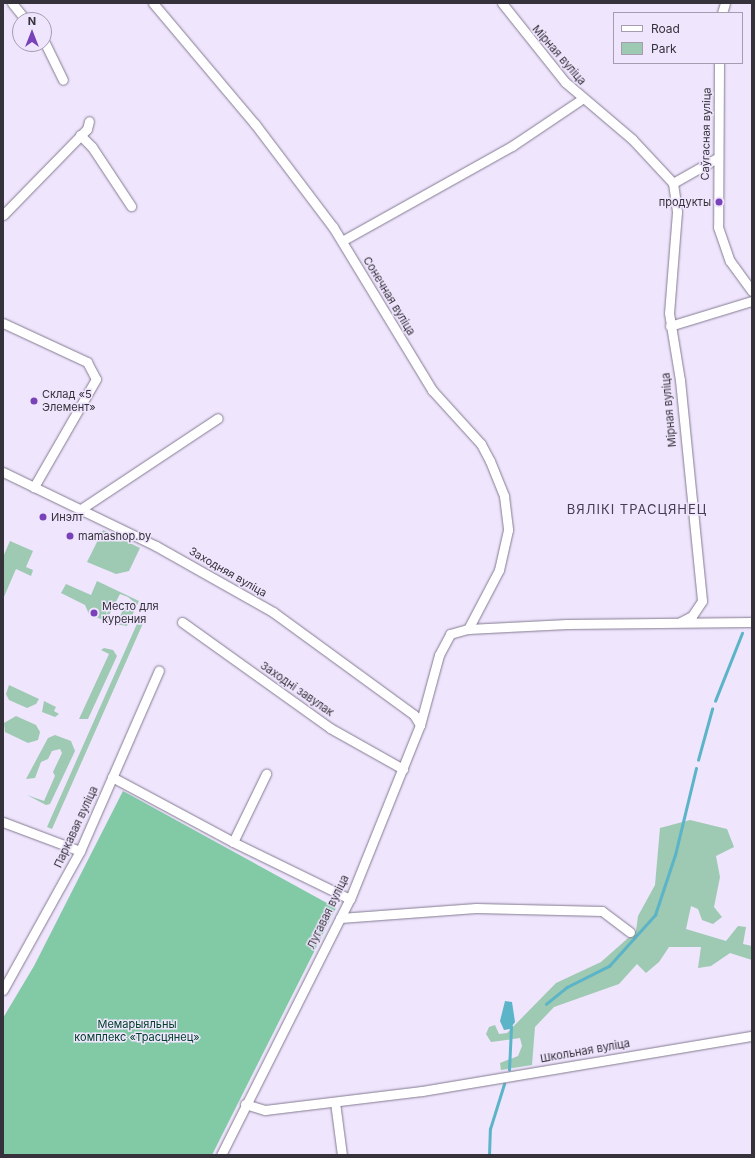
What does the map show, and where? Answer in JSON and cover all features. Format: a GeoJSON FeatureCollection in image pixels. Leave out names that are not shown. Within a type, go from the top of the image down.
{"type":"FeatureCollection","features":[{"type":"Feature","properties":{"kind":"street"},"geometry":{"type":"LineString","coordinates":[[12,3],[19,12]]}},
{"type":"Feature","properties":{"kind":"street","name":"Сонечная вуліца"},"geometry":{"type":"LineString","coordinates":[[153,3],[255,124],[342,241],[432,390],[481,444],[504,496],[508,515],[502,561],[468,629]]}},
{"type":"Feature","properties":{"kind":"street","name":"Мірная вуліца"},"geometry":{"type":"LineString","coordinates":[[502,3],[542,56],[582,99],[632,139],[673,183],[677,212],[669,280],[670,326],[680,380],[689,498],[702,601],[703,623]]}},
{"type":"Feature","properties":{"kind":"street"},"geometry":{"type":"LineString","coordinates":[[49,52],[63,80]]}},
{"type":"Feature","properties":{"kind":"street","name":"Саўгасная вуліца"},"geometry":{"type":"LineString","coordinates":[[719,64],[717,158],[718,227],[730,261],[752,291]]}},
{"type":"Feature","properties":{"kind":"street"},"geometry":{"type":"LineString","coordinates":[[342,241],[512,146],[582,99]]}},
{"type":"Feature","properties":{"kind":"street"},"geometry":{"type":"LineString","coordinates":[[3,215],[80,135],[89,121]]}},
{"type":"Feature","properties":{"kind":"street"},"geometry":{"type":"LineString","coordinates":[[80,135],[92,147],[131,206]]}},
{"type":"Feature","properties":{"kind":"street"},"geometry":{"type":"LineString","coordinates":[[673,183],[717,158]]}},
{"type":"Feature","properties":{"kind":"street"},"geometry":{"type":"LineString","coordinates":[[670,326],[752,301]]}},
{"type":"Feature","properties":{"kind":"street"},"geometry":{"type":"LineString","coordinates":[[3,323],[87,362],[96,379],[34,487]]}},
{"type":"Feature","properties":{"kind":"street"},"geometry":{"type":"LineString","coordinates":[[81,509],[218,418]]}},
{"type":"Feature","properties":{"kind":"street","name":"Заходняя вуліца"},"geometry":{"type":"LineString","coordinates":[[3,472],[81,509],[207,573],[273,612],[414,715],[420,725]]}},
{"type":"Feature","properties":{"kind":"street"},"geometry":{"type":"LineString","coordinates":[[677,623],[692,616],[702,601]]}},
{"type":"Feature","properties":{"kind":"street","name":"Заходні завулак"},"geometry":{"type":"LineString","coordinates":[[182,622],[330,728],[403,769]]}},
{"type":"Feature","properties":{"kind":"street"},"geometry":{"type":"LineString","coordinates":[[420,725],[442,647],[450,634],[468,629],[752,622]]}},
{"type":"Feature","properties":{"kind":"street","name":"Паркавая вуліца"},"geometry":{"type":"LineString","coordinates":[[3,990],[80,852],[159,670]]}},
{"type":"Feature","properties":{"kind":"street","name":"Лугавая вуліца"},"geometry":{"type":"LineString","coordinates":[[221,1155],[245,1104],[350,899],[420,725]]}},
{"type":"Feature","properties":{"kind":"street"},"geometry":{"type":"LineString","coordinates":[[233,842],[266,774]]}},
{"type":"Feature","properties":{"kind":"street"},"geometry":{"type":"LineString","coordinates":[[112,777],[233,842],[350,899]]}},
{"type":"Feature","properties":{"kind":"street"},"geometry":{"type":"LineString","coordinates":[[3,822],[80,852]]}},
{"type":"Feature","properties":{"kind":"street"},"geometry":{"type":"LineString","coordinates":[[340,918],[476,908],[602,911],[630,932]]}},
{"type":"Feature","properties":{"kind":"street","name":"Школьная вуліца"},"geometry":{"type":"LineString","coordinates":[[335,1102],[422,1091],[752,1036]]}},
{"type":"Feature","properties":{"kind":"street"},"geometry":{"type":"LineString","coordinates":[[245,1104],[265,1110],[335,1102],[342,1155]]}},
{"type":"Feature","properties":{"kind":"green space"},"geometry":{"type":"Polygon","coordinates":[[[103,530],[140,548],[129,571],[116,574],[87,562],[103,530]]]}},
{"type":"Feature","properties":{"kind":"green space"},"geometry":{"type":"Polygon","coordinates":[[[10,541],[33,551],[26,567],[33,570],[31,576],[16,569],[3,599],[3,557],[10,541]]]}},
{"type":"Feature","properties":{"kind":"green space"},"geometry":{"type":"Polygon","coordinates":[[[97,581],[139,601],[127,626],[116,624],[125,606],[131,608],[134,602],[128,597],[120,594],[108,617],[110,623],[89,614],[85,605],[61,593],[66,584],[91,595],[97,581]]]}},
{"type":"Feature","properties":{"kind":"green space"},"geometry":{"type":"Polygon","coordinates":[[[148,612],[52,829],[47,827],[140,617],[144,619],[148,612]]]}},
{"type":"Feature","properties":{"kind":"green space"},"geometry":{"type":"Polygon","coordinates":[[[104,648],[113,650],[117,656],[88,719],[79,719],[109,654],[101,650],[104,648]]]}},
{"type":"Feature","properties":{"kind":"green space"},"geometry":{"type":"Polygon","coordinates":[[[9,685],[39,699],[36,704],[27,708],[9,700],[6,694],[9,685]]]}},
{"type":"Feature","properties":{"kind":"green space"},"geometry":{"type":"Polygon","coordinates":[[[44,701],[56,707],[54,711],[59,714],[55,717],[42,712],[44,701]]]}},
{"type":"Feature","properties":{"kind":"green space"},"geometry":{"type":"Polygon","coordinates":[[[16,716],[36,725],[40,732],[38,740],[28,743],[5,732],[4,723],[16,716]]]}},
{"type":"Feature","properties":{"kind":"green space"},"geometry":{"type":"Polygon","coordinates":[[[55,735],[71,741],[75,751],[50,804],[46,805],[27,795],[44,801],[55,776],[53,772],[62,753],[60,749],[52,751],[48,759],[41,762],[35,778],[26,779],[48,738],[55,735]]]}},
{"type":"Feature","properties":{"kind":"green space","name":"Мемарыяльны комплекс «Трасцянец»"},"geometry":{"type":"Polygon","coordinates":[[[123,791],[336,908],[212,1155],[3,1155],[3,1018],[34,966],[123,791]]]}},
{"type":"Feature","properties":{"kind":"green space"},"geometry":{"type":"Polygon","coordinates":[[[690,820],[727,829],[734,847],[716,856],[720,877],[714,907],[722,917],[713,924],[702,920],[698,909],[691,906],[686,929],[726,941],[738,926],[746,927],[743,944],[752,946],[752,960],[730,953],[711,966],[698,968],[701,947],[669,947],[659,962],[646,973],[637,964],[619,984],[554,1007],[535,1027],[532,1065],[501,1070],[500,1063],[518,1056],[522,1046],[520,1038],[491,1042],[486,1034],[489,1027],[495,1025],[499,1034],[507,1033],[556,983],[601,962],[636,931],[638,916],[655,885],[660,828],[690,820]]]}},
{"type":"Feature","properties":{"kind":"water"},"geometry":{"type":"Polygon","coordinates":[[[505,1001],[512,1002],[515,1022],[510,1029],[504,1030],[500,1021],[505,1001]]]}},
{"type":"Feature","properties":{"kind":"waterway"},"geometry":{"type":"LineString","coordinates":[[715,701],[742,633]]}},
{"type":"Feature","properties":{"kind":"waterway"},"geometry":{"type":"LineString","coordinates":[[698,760],[712,709]]}},
{"type":"Feature","properties":{"kind":"waterway"},"geometry":{"type":"LineString","coordinates":[[546,1004],[567,987],[609,966],[655,915],[675,855],[696,768]]}},
{"type":"Feature","properties":{"kind":"waterway"},"geometry":{"type":"LineString","coordinates":[[509,1070],[511,1027]]}},
{"type":"Feature","properties":{"kind":"waterway"},"geometry":{"type":"LineString","coordinates":[[489,1155],[490,1129],[504,1084]]}},
{"type":"Feature","properties":{"kind":"place","name":"продукты"},"geometry":{"type":"Point","coordinates":[719,202]}},
{"type":"Feature","properties":{"kind":"place","name":"Склад «5 Элемент»"},"geometry":{"type":"Point","coordinates":[34,401]}},
{"type":"Feature","properties":{"kind":"place","name":"Инэлт"},"geometry":{"type":"Point","coordinates":[43,517]}},
{"type":"Feature","properties":{"kind":"place","name":"mamashop.by"},"geometry":{"type":"Point","coordinates":[70,536]}},
{"type":"Feature","properties":{"kind":"place","name":"Место для курения"},"geometry":{"type":"Point","coordinates":[94,613]}},
{"type":"Feature","properties":{"kind":"district","name":"ВЯЛІКІ ТРАСЦЯНЕЦ"},"geometry":{"type":"Point","coordinates":[637,509]}}]}
